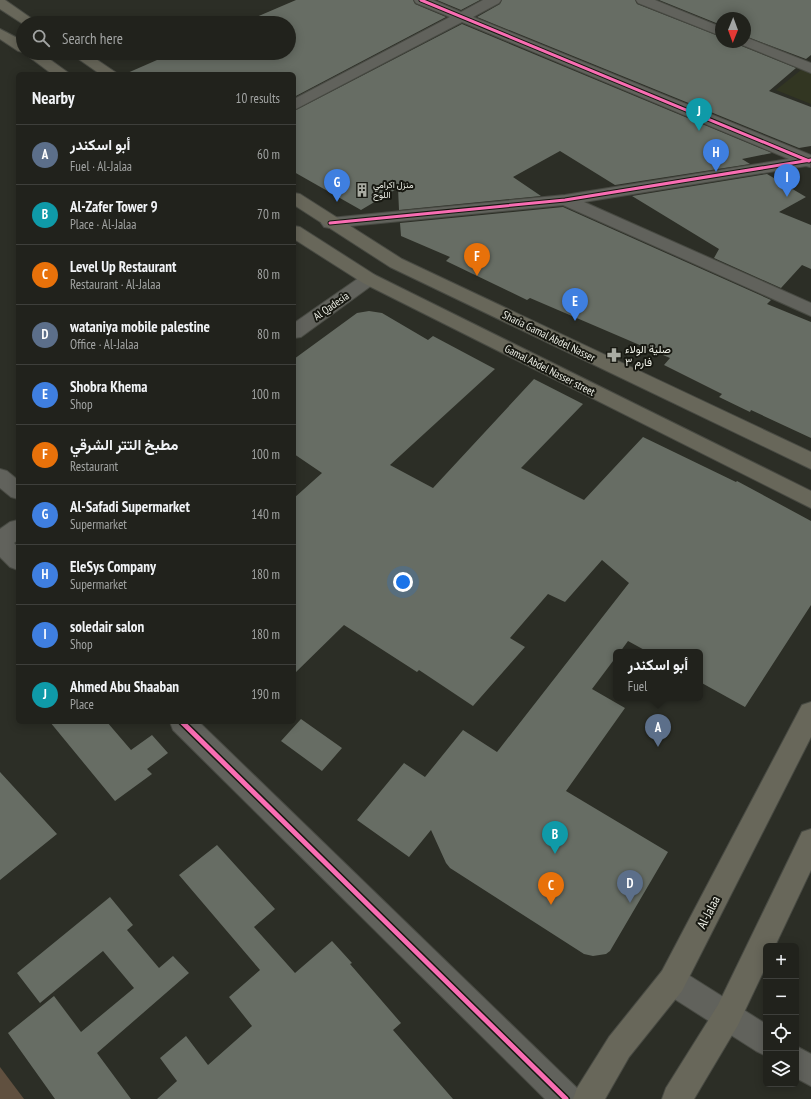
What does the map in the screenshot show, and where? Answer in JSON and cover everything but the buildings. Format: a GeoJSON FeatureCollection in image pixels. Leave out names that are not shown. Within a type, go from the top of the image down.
{"type":"FeatureCollection","features":[{"type":"Feature","properties":{"kind":"main road"},"geometry":{"type":"LineString","coordinates":[[0,3],[20,16]]}},
{"type":"Feature","properties":{"kind":"main road"},"geometry":{"type":"LineString","coordinates":[[0,33],[16,43]]}},
{"type":"Feature","properties":{"kind":"main road"},"geometry":{"type":"LineString","coordinates":[[41,60],[59,72]]}},
{"type":"Feature","properties":{"kind":"main road"},"geometry":{"type":"LineString","coordinates":[[88,60],[107,72]]}},
{"type":"Feature","properties":{"kind":"main road","name":"Sharia Gamal Abdel Nasser"},"geometry":{"type":"LineString","coordinates":[[296,199],[330,223],[396,263],[811,461]]}},
{"type":"Feature","properties":{"kind":"main road","name":"Gamal Abdel Nasser street"},"geometry":{"type":"LineString","coordinates":[[296,232],[369,279],[811,500]]}},
{"type":"Feature","properties":{"kind":"main road","name":"Al-Jalaa"},"geometry":{"type":"LineString","coordinates":[[588,1099],[619,1047],[672,981],[811,713]]}},
{"type":"Feature","properties":{"kind":"main road"},"geometry":{"type":"LineString","coordinates":[[677,1099],[728,1015],[811,841]]}},
{"type":"Feature","properties":{"kind":"street"},"geometry":{"type":"LineString","coordinates":[[421,0],[810,161]]}},
{"type":"Feature","properties":{"kind":"street"},"geometry":{"type":"LineString","coordinates":[[296,104],[494,0]]}},
{"type":"Feature","properties":{"kind":"street"},"geometry":{"type":"LineString","coordinates":[[643,0],[715,30]]}},
{"type":"Feature","properties":{"kind":"street"},"geometry":{"type":"LineString","coordinates":[[751,43],[811,68]]}},
{"type":"Feature","properties":{"kind":"street"},"geometry":{"type":"LineString","coordinates":[[330,223],[565,200],[810,161]]}},
{"type":"Feature","properties":{"kind":"street"},"geometry":{"type":"LineString","coordinates":[[565,200],[811,310]]}},
{"type":"Feature","properties":{"kind":"street","name":"Al Qadesia"},"geometry":{"type":"LineString","coordinates":[[296,331],[369,279]]}},
{"type":"Feature","properties":{"kind":"street"},"geometry":{"type":"LineString","coordinates":[[0,477],[16,490]]}},
{"type":"Feature","properties":{"kind":"street"},"geometry":{"type":"LineString","coordinates":[[16,530],[0,542],[16,559]]}},
{"type":"Feature","properties":{"kind":"street"},"geometry":{"type":"LineString","coordinates":[[184,724],[566,1099]]}},
{"type":"Feature","properties":{"kind":"street"},"geometry":{"type":"LineString","coordinates":[[672,981],[728,1015],[763,1039]]}},
{"type":"Feature","properties":{"kind":"street"},"geometry":{"type":"LineString","coordinates":[[799,1063],[811,1071]]}},
{"type":"Feature","properties":{"kind":"shaded area"},"geometry":{"type":"Polygon","coordinates":[[[801,70],[811,73],[811,104],[776,90],[801,70]]]}},
{"type":"Feature","properties":{"kind":"shaded area"},"geometry":{"type":"Polygon","coordinates":[[[0,1067],[24,1099],[0,1099],[0,1067]]]}},
{"type":"Feature","properties":{"kind":"cycle path"},"geometry":{"type":"LineString","coordinates":[[421,0],[809,161]]}},
{"type":"Feature","properties":{"kind":"cycle path"},"geometry":{"type":"LineString","coordinates":[[330,223],[565,200],[811,160]]}},
{"type":"Feature","properties":{"kind":"cycle path"},"geometry":{"type":"LineString","coordinates":[[184,724],[566,1099]]}},
{"type":"Feature","properties":{"kind":"place","name":"Ahmed Abu Shaaban"},"geometry":{"type":"Point","coordinates":[699,131]}},
{"type":"Feature","properties":{"kind":"place","name":"EleSys Company"},"geometry":{"type":"Point","coordinates":[716,172]}},
{"type":"Feature","properties":{"kind":"place","name":"منزل اكرامي اللوح"},"geometry":{"type":"Point","coordinates":[362,190]}},
{"type":"Feature","properties":{"kind":"place","name":"soledair salon"},"geometry":{"type":"Point","coordinates":[787,197]}},
{"type":"Feature","properties":{"kind":"place","name":"Al-Safadi Supermarket"},"geometry":{"type":"Point","coordinates":[337,202]}},
{"type":"Feature","properties":{"kind":"place","name":"مطبخ التتر الشرقي"},"geometry":{"type":"Point","coordinates":[477,276]}},
{"type":"Feature","properties":{"kind":"place","name":"Shobra Khema"},"geometry":{"type":"Point","coordinates":[575,321]}},
{"type":"Feature","properties":{"kind":"place","name":"صلية الولاء فارم ٣"},"geometry":{"type":"Point","coordinates":[614,355]}},
{"type":"Feature","properties":{"kind":"place","name":"أبو اسكندر"},"geometry":{"type":"Point","coordinates":[658,747]}},
{"type":"Feature","properties":{"kind":"place","name":"Al-Zafer Tower 9"},"geometry":{"type":"Point","coordinates":[555,854]}},
{"type":"Feature","properties":{"kind":"place","name":"wataniya mobile palestine"},"geometry":{"type":"Point","coordinates":[630,903]}},
{"type":"Feature","properties":{"kind":"place","name":"Level Up Restaurant"},"geometry":{"type":"Point","coordinates":[551,905]}}]}
